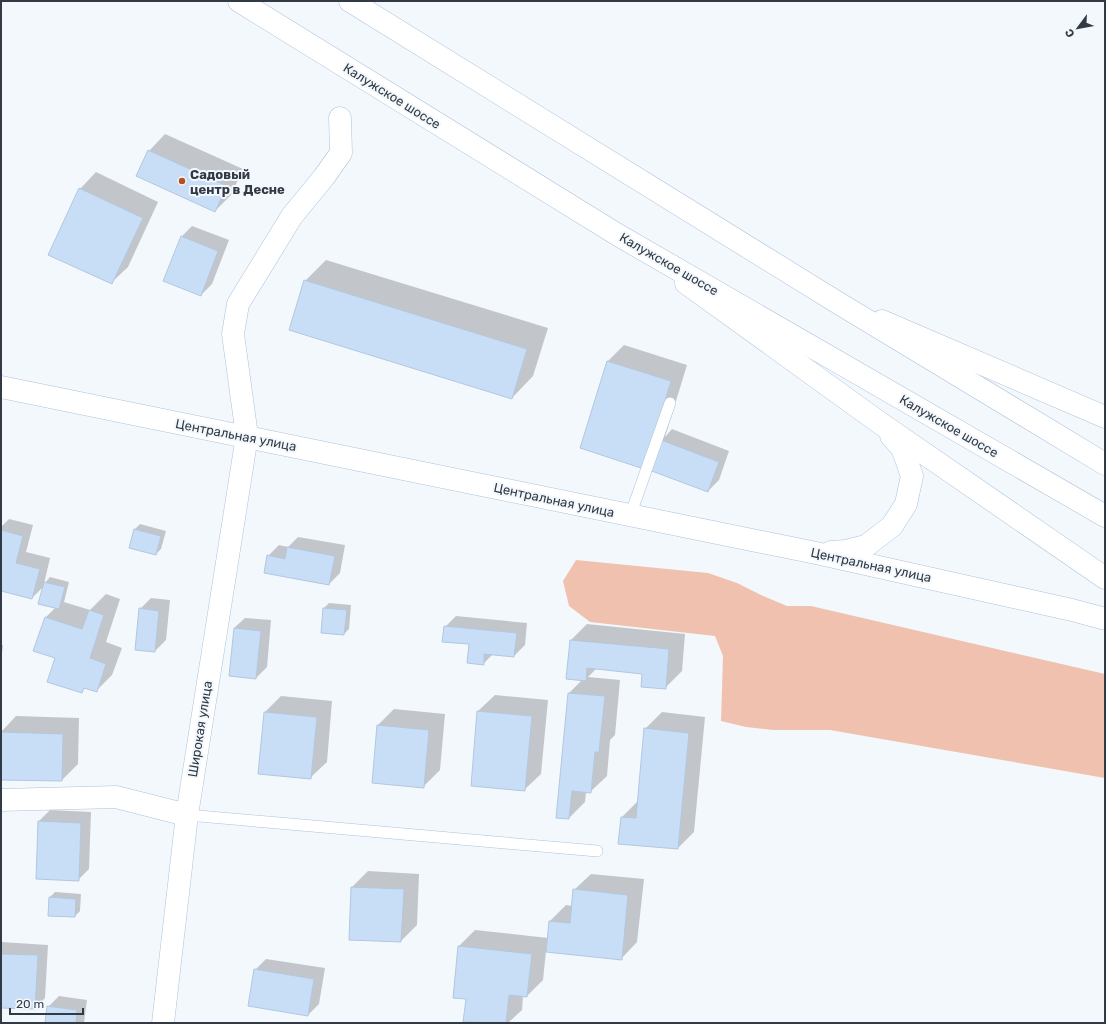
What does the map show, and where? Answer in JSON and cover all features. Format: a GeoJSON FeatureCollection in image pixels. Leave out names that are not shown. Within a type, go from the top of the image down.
{"type":"FeatureCollection","features":[{"type":"Feature","properties":{"kind":"main road","name":"Калужское шоссе"},"geometry":{"type":"LineString","coordinates":[[239,1],[618,235],[1105,516]]}},
{"type":"Feature","properties":{"kind":"main road"},"geometry":{"type":"LineString","coordinates":[[350,1],[835,301],[1105,464]]}},
{"type":"Feature","properties":{"kind":"main road","name":"Широкая улица"},"geometry":{"type":"LineString","coordinates":[[164,1023],[187,815],[247,436],[233,334],[238,304],[292,216],[324,178],[341,153],[340,118]]}},
{"type":"Feature","properties":{"kind":"main road"},"geometry":{"type":"LineString","coordinates":[[618,235],[880,423],[1105,578]]}},
{"type":"Feature","properties":{"kind":"main road"},"geometry":{"type":"LineString","coordinates":[[835,301],[1105,417]]}},
{"type":"Feature","properties":{"kind":"main road","name":"Центральная улица"},"geometry":{"type":"LineString","coordinates":[[1,387],[816,553],[1065,608],[1105,619]]}},
{"type":"Feature","properties":{"kind":"main road"},"geometry":{"type":"LineString","coordinates":[[816,553],[846,551],[866,546],[892,526],[906,504],[912,476],[902,448],[880,423]]}},
{"type":"Feature","properties":{"kind":"main road"},"geometry":{"type":"LineString","coordinates":[[1,800],[116,797],[187,815]]}},
{"type":"Feature","properties":{"kind":"lane"},"geometry":{"type":"LineString","coordinates":[[630,516],[670,403]]}},
{"type":"Feature","properties":{"kind":"lane"},"geometry":{"type":"LineString","coordinates":[[388,466],[509,483]]}},
{"type":"Feature","properties":{"kind":"lane"},"geometry":{"type":"LineString","coordinates":[[187,815],[597,850]]}},
{"type":"Feature","properties":{"kind":"shaded area"},"geometry":{"type":"Polygon","coordinates":[[[576,560],[708,573],[737,583],[787,606],[811,606],[1105,674],[1105,778],[830,730],[773,730],[746,727],[721,721],[723,656],[715,636],[590,622],[569,606],[563,581],[576,560]]]}},
{"type":"Feature","properties":{"kind":"building","name":"Садовый центр в Десне"},"geometry":{"type":"Polygon","coordinates":[[[148,150],[227,186],[215,212],[136,176],[148,150]]]}},
{"type":"Feature","properties":{"kind":"building"},"geometry":{"type":"Polygon","coordinates":[[[79,188],[143,218],[112,284],[48,255],[79,188]]]}},
{"type":"Feature","properties":{"kind":"building"},"geometry":{"type":"Polygon","coordinates":[[[181,236],[218,251],[201,296],[163,281],[181,236]]]}},
{"type":"Feature","properties":{"kind":"building"},"geometry":{"type":"Polygon","coordinates":[[[304,280],[527,349],[512,399],[289,330],[304,280]]]}},
{"type":"Feature","properties":{"kind":"building"},"geometry":{"type":"Polygon","coordinates":[[[607,361],[671,381],[644,469],[580,448],[607,361]]]}},
{"type":"Feature","properties":{"kind":"building"},"geometry":{"type":"Polygon","coordinates":[[[661,440],[719,462],[708,492],[649,470],[661,440]]]}},
{"type":"Feature","properties":{"kind":"building"},"geometry":{"type":"Polygon","coordinates":[[[134,529],[161,536],[156,555],[129,548],[134,529]]]}},
{"type":"Feature","properties":{"kind":"building"},"geometry":{"type":"Polygon","coordinates":[[[1,530],[23,536],[16,563],[40,569],[32,599],[1,591],[1,530]]]}},
{"type":"Feature","properties":{"kind":"building"},"geometry":{"type":"Polygon","coordinates":[[[287,547],[335,556],[329,585],[264,573],[267,555],[285,559],[287,547]]]}},
{"type":"Feature","properties":{"kind":"building"},"geometry":{"type":"Polygon","coordinates":[[[44,582],[65,587],[59,609],[38,604],[44,582]]]}},
{"type":"Feature","properties":{"kind":"building"},"geometry":{"type":"Polygon","coordinates":[[[139,608],[159,611],[155,652],[135,650],[139,608]]]}},
{"type":"Feature","properties":{"kind":"building"},"geometry":{"type":"Polygon","coordinates":[[[323,608],[347,610],[344,635],[321,633],[323,608]]]}},
{"type":"Feature","properties":{"kind":"building"},"geometry":{"type":"Polygon","coordinates":[[[89,610],[104,615],[90,658],[106,664],[97,692],[84,688],[82,693],[47,682],[55,658],[33,651],[45,617],[82,629],[89,610]]]}},
{"type":"Feature","properties":{"kind":"building"},"geometry":{"type":"Polygon","coordinates":[[[444,626],[517,633],[514,657],[484,654],[484,665],[467,663],[469,644],[442,642],[444,626]]]}},
{"type":"Feature","properties":{"kind":"building"},"geometry":{"type":"Polygon","coordinates":[[[234,628],[261,631],[256,679],[229,676],[234,628]]]}},
{"type":"Feature","properties":{"kind":"building"},"geometry":{"type":"Polygon","coordinates":[[[570,640],[669,649],[666,689],[641,687],[642,674],[587,668],[586,681],[566,679],[570,640]]]}},
{"type":"Feature","properties":{"kind":"building"},"geometry":{"type":"Polygon","coordinates":[[[568,693],[605,696],[599,752],[595,752],[591,793],[572,791],[569,819],[556,818],[568,693]]]}},
{"type":"Feature","properties":{"kind":"building"},"geometry":{"type":"Polygon","coordinates":[[[477,711],[532,716],[525,791],[471,786],[477,711]]]}},
{"type":"Feature","properties":{"kind":"building"},"geometry":{"type":"Polygon","coordinates":[[[264,712],[317,717],[311,779],[258,774],[264,712]]]}},
{"type":"Feature","properties":{"kind":"building"},"geometry":{"type":"Polygon","coordinates":[[[377,725],[429,730],[424,788],[372,783],[377,725]]]}},
{"type":"Feature","properties":{"kind":"building"},"geometry":{"type":"Polygon","coordinates":[[[644,728],[689,733],[678,849],[618,844],[621,817],[636,818],[644,728]]]}},
{"type":"Feature","properties":{"kind":"building"},"geometry":{"type":"Polygon","coordinates":[[[1,732],[63,734],[62,781],[1,780],[1,732]]]}},
{"type":"Feature","properties":{"kind":"building"},"geometry":{"type":"Polygon","coordinates":[[[38,821],[81,823],[79,881],[36,879],[38,821]]]}},
{"type":"Feature","properties":{"kind":"building"},"geometry":{"type":"Polygon","coordinates":[[[351,887],[404,889],[401,942],[349,940],[351,887]]]}},
{"type":"Feature","properties":{"kind":"building"},"geometry":{"type":"Polygon","coordinates":[[[573,889],[628,895],[622,960],[546,952],[549,921],[570,923],[573,889]]]}},
{"type":"Feature","properties":{"kind":"building"},"geometry":{"type":"Polygon","coordinates":[[[49,897],[76,899],[75,917],[48,916],[49,897]]]}},
{"type":"Feature","properties":{"kind":"building"},"geometry":{"type":"Polygon","coordinates":[[[458,946],[532,954],[527,997],[509,995],[506,1023],[463,1022],[466,999],[453,998],[458,946]]]}},
{"type":"Feature","properties":{"kind":"building"},"geometry":{"type":"Polygon","coordinates":[[[1,954],[38,955],[35,1009],[1,1008],[1,954]]]}},
{"type":"Feature","properties":{"kind":"building"},"geometry":{"type":"Polygon","coordinates":[[[254,969],[314,979],[308,1016],[248,1006],[254,969]]]}},
{"type":"Feature","properties":{"kind":"building"},"geometry":{"type":"Polygon","coordinates":[[[47,1006],[77,1010],[76,1023],[45,1023],[47,1006]]]}},
{"type":"Feature","properties":{"kind":"place","name":"Садовый центр в Десне"},"geometry":{"type":"Point","coordinates":[182,181]}}]}
